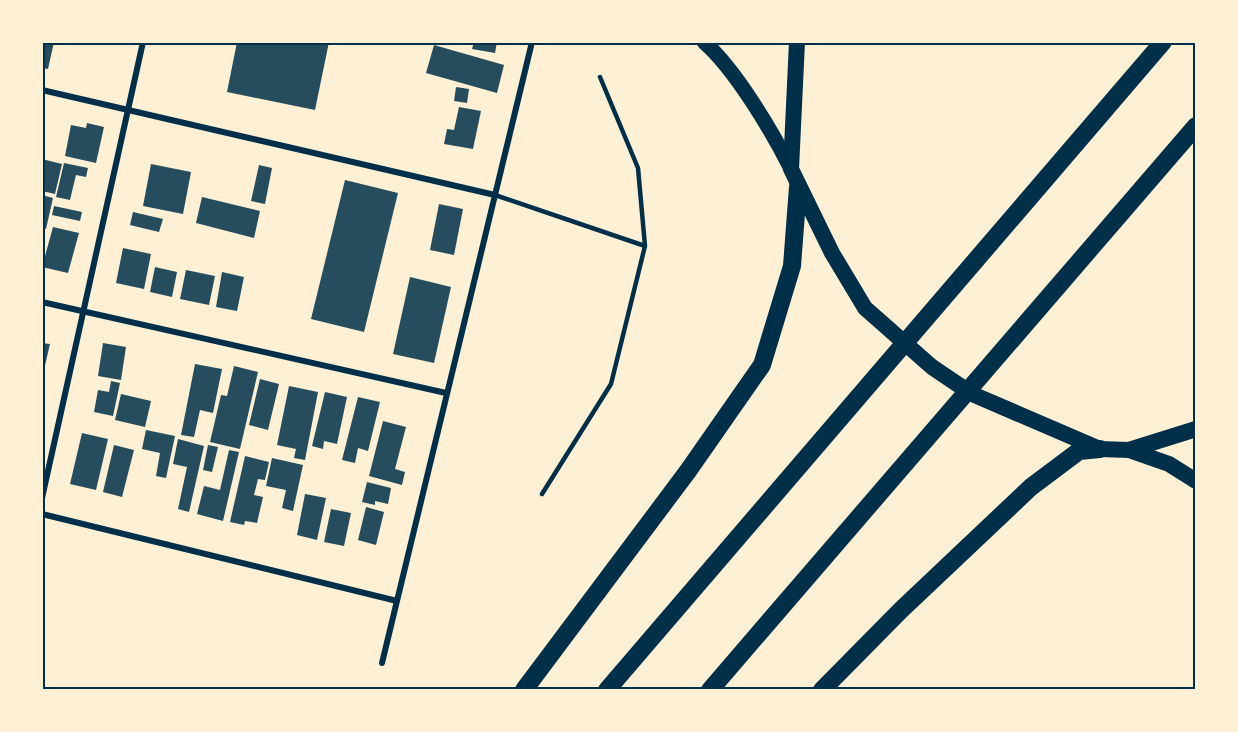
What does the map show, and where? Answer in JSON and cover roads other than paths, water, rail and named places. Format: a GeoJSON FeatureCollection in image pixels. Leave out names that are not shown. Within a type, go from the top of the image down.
{"type":"FeatureCollection","features":[{"type":"Feature","properties":{"kind":"highway"},"geometry":{"type":"LineString","coordinates":[[797,42],[791,169],[798,187],[865,308],[932,367],[972,394],[1100,449]]}},
{"type":"Feature","properties":{"kind":"highway"},"geometry":{"type":"LineString","coordinates":[[607,690],[1163,42]]}},
{"type":"Feature","properties":{"kind":"highway"},"geometry":{"type":"LineString","coordinates":[[710,690],[1196,126]]}},
{"type":"Feature","properties":{"kind":"highway"},"geometry":{"type":"LineString","coordinates":[[524,690],[688,471],[762,365],[792,266],[798,187]]}},
{"type":"Feature","properties":{"kind":"highway"},"geometry":{"type":"LineString","coordinates":[[1129,450],[1196,429]]}},
{"type":"Feature","properties":{"kind":"highway"},"geometry":{"type":"LineString","coordinates":[[822,690],[901,610],[1031,487],[1079,451],[1129,450],[1169,464],[1196,481]]}},
{"type":"Feature","properties":{"kind":"main road"},"geometry":{"type":"LineString","coordinates":[[704,42],[747,95],[774,135],[791,169]]}},
{"type":"Feature","properties":{"kind":"street"},"geometry":{"type":"LineString","coordinates":[[42,498],[81,311],[143,42]]}},
{"type":"Feature","properties":{"kind":"street"},"geometry":{"type":"LineString","coordinates":[[382,663],[532,42]]}},
{"type":"Feature","properties":{"kind":"street"},"geometry":{"type":"LineString","coordinates":[[42,90],[495,195]]}},
{"type":"Feature","properties":{"kind":"street"},"geometry":{"type":"LineString","coordinates":[[42,302],[446,393]]}},
{"type":"Feature","properties":{"kind":"street"},"geometry":{"type":"LineString","coordinates":[[42,514],[397,601]]}},
{"type":"Feature","properties":{"kind":"lane"},"geometry":{"type":"LineString","coordinates":[[542,494],[611,384],[645,246],[638,168],[600,77]]}},
{"type":"Feature","properties":{"kind":"lane"},"geometry":{"type":"LineString","coordinates":[[495,195],[645,246]]}}]}
